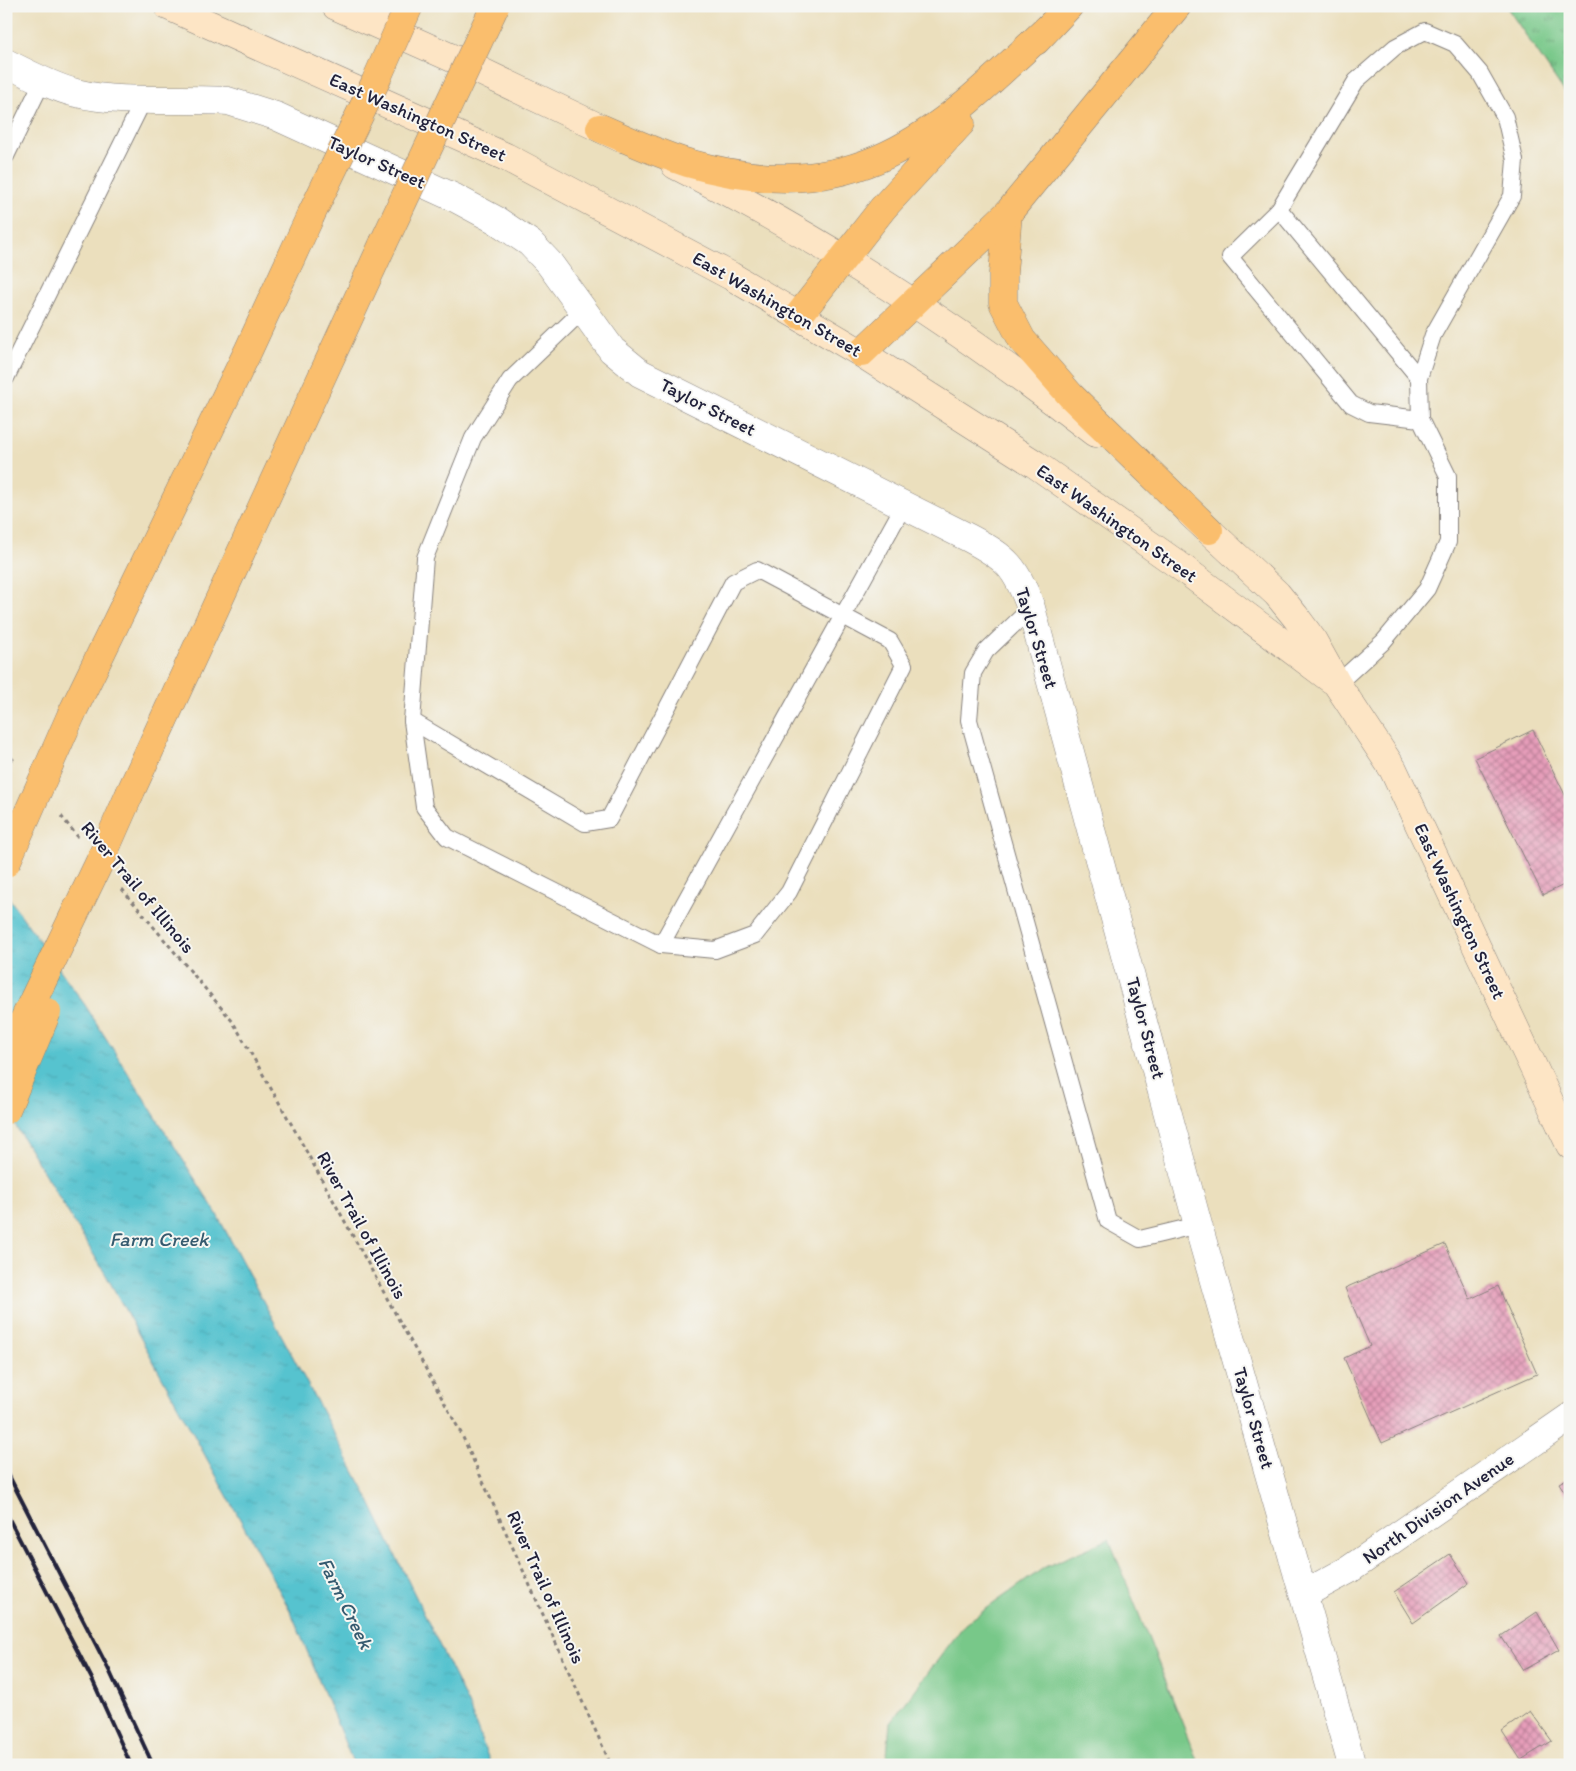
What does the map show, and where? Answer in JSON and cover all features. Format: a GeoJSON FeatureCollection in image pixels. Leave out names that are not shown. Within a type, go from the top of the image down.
{"type":"FeatureCollection","features":[{"type":"Feature","properties":{"kind":"highway"},"geometry":{"type":"LineString","coordinates":[[6,863],[72,713],[248,351],[374,85],[408,6]]}},
{"type":"Feature","properties":{"kind":"highway"},"geometry":{"type":"LineString","coordinates":[[6,1057],[100,861],[383,244],[495,6]]}},
{"type":"Feature","properties":{"kind":"highway"},"geometry":{"type":"LineString","coordinates":[[799,315],[883,208],[1069,6]]}},
{"type":"Feature","properties":{"kind":"highway"},"geometry":{"type":"LineString","coordinates":[[861,353],[912,302],[1008,213],[1177,6]]}},
{"type":"Feature","properties":{"kind":"highway"},"geometry":{"type":"LineString","coordinates":[[600,128],[673,158],[722,171],[771,178],[838,173],[888,155],[933,128],[966,104],[1047,29]]}},
{"type":"Feature","properties":{"kind":"highway"},"geometry":{"type":"LineString","coordinates":[[1008,213],[1003,273],[1003,303],[1022,340],[1071,396],[1209,530]]}},
{"type":"Feature","properties":{"kind":"highway"},"geometry":{"type":"LineString","coordinates":[[6,1110],[56,991],[100,861]]}},
{"type":"Feature","properties":{"kind":"main road","name":"East Washington Street"},"geometry":{"type":"LineString","coordinates":[[168,6],[506,157],[605,207],[799,315],[1035,464],[1177,564],[1337,684]]}},
{"type":"Feature","properties":{"kind":"main road","name":"East Washington Street"},"geometry":{"type":"LineString","coordinates":[[336,6],[600,128],[740,197],[842,258],[912,302],[1051,398],[1121,453],[1209,530],[1277,594],[1296,616],[1312,639],[1337,684],[1393,770],[1570,1145]]}},
{"type":"Feature","properties":{"kind":"street","name":"Taylor Street"},"geometry":{"type":"LineString","coordinates":[[6,63],[77,94],[102,98],[198,99],[228,101],[246,105],[276,116],[455,198],[496,220],[530,243],[549,264],[612,350],[640,373],[904,505],[993,551],[1010,564],[1022,585],[1031,608],[1198,1225],[1352,1765]]}},
{"type":"Feature","properties":{"kind":"street","name":"North Division Avenue"},"geometry":{"type":"LineString","coordinates":[[1304,1594],[1350,1570],[1570,1417]]}},
{"type":"Feature","properties":{"kind":"lane"},"geometry":{"type":"LineString","coordinates":[[1337,684],[1383,642],[1427,589],[1448,542],[1448,476],[1420,420],[1419,378],[1433,335],[1512,196],[1515,160],[1504,117],[1480,73],[1455,44],[1425,31],[1395,47],[1356,81],[1279,209],[1230,257],[1351,404],[1369,413],[1420,420]]}},
{"type":"Feature","properties":{"kind":"lane"},"geometry":{"type":"LineString","coordinates":[[6,156],[43,80]]}},
{"type":"Feature","properties":{"kind":"lane"},"geometry":{"type":"LineString","coordinates":[[6,378],[144,99]]}},
{"type":"Feature","properties":{"kind":"lane"},"geometry":{"type":"LineString","coordinates":[[1279,209],[1419,378]]}},
{"type":"Feature","properties":{"kind":"lane"},"geometry":{"type":"LineString","coordinates":[[412,721],[585,823],[609,819],[733,582],[757,570],[890,641],[904,666],[789,892],[754,935],[715,950],[661,945],[447,837],[424,807],[412,721],[426,558],[473,438],[510,380],[583,310]]}},
{"type":"Feature","properties":{"kind":"lane"},"geometry":{"type":"LineString","coordinates":[[661,945],[904,505]]}},
{"type":"Feature","properties":{"kind":"lane"},"geometry":{"type":"LineString","coordinates":[[1031,608],[986,651],[973,673],[969,720],[1108,1221],[1140,1239],[1198,1225]]}},
{"type":"Feature","properties":{"kind":"path"},"geometry":{"type":"LineString","coordinates":[[6,751],[19,766]]}},
{"type":"Feature","properties":{"kind":"path","name":"River Trail of Illinois"},"geometry":{"type":"LineString","coordinates":[[57,811],[82,841]]}},
{"type":"Feature","properties":{"kind":"path","name":"River Trail of Illinois"},"geometry":{"type":"LineString","coordinates":[[120,886],[233,1022],[293,1127],[461,1433],[611,1765]]}},
{"type":"Feature","properties":{"kind":"green space"},"geometry":{"type":"Polygon","coordinates":[[[1506,6],[1570,6],[1570,100],[1506,6]]]}},
{"type":"Feature","properties":{"kind":"green space"},"geometry":{"type":"Polygon","coordinates":[[[1109,1539],[1199,1765],[886,1765],[890,1723],[965,1624],[1045,1567],[1109,1539]]]}},
{"type":"Feature","properties":{"kind":"water","name":"Farm Creek"},"geometry":{"type":"Polygon","coordinates":[[[6,894],[85,1005],[214,1209],[363,1488],[468,1704],[491,1765],[354,1765],[291,1612],[106,1275],[6,1110],[6,894]]]}},
{"type":"Feature","properties":{"kind":"building"},"geometry":{"type":"Polygon","coordinates":[[[1533,730],[1570,805],[1570,882],[1543,895],[1475,758],[1533,730]]]}},
{"type":"Feature","properties":{"kind":"building"},"geometry":{"type":"Polygon","coordinates":[[[1445,1244],[1470,1299],[1498,1286],[1537,1374],[1382,1443],[1344,1358],[1370,1346],[1345,1288],[1445,1244]]]}},
{"type":"Feature","properties":{"kind":"building"},"geometry":{"type":"Polygon","coordinates":[[[1570,1477],[1570,1501],[1559,1483],[1570,1477]]]}},
{"type":"Feature","properties":{"kind":"building"},"geometry":{"type":"Polygon","coordinates":[[[1450,1554],[1469,1583],[1413,1623],[1394,1592],[1450,1554]]]}},
{"type":"Feature","properties":{"kind":"building"},"geometry":{"type":"Polygon","coordinates":[[[1537,1612],[1559,1650],[1523,1670],[1501,1636],[1537,1612]]]}},
{"type":"Feature","properties":{"kind":"building"},"geometry":{"type":"Polygon","coordinates":[[[1530,1711],[1552,1741],[1521,1760],[1502,1731],[1530,1711]]]}},
{"type":"Feature","properties":{"kind":"railway"},"geometry":{"type":"LineString","coordinates":[[6,1470],[109,1670],[153,1765]]}},
{"type":"Feature","properties":{"kind":"railway"},"geometry":{"type":"LineString","coordinates":[[6,1513],[92,1679],[131,1765]]}}]}
